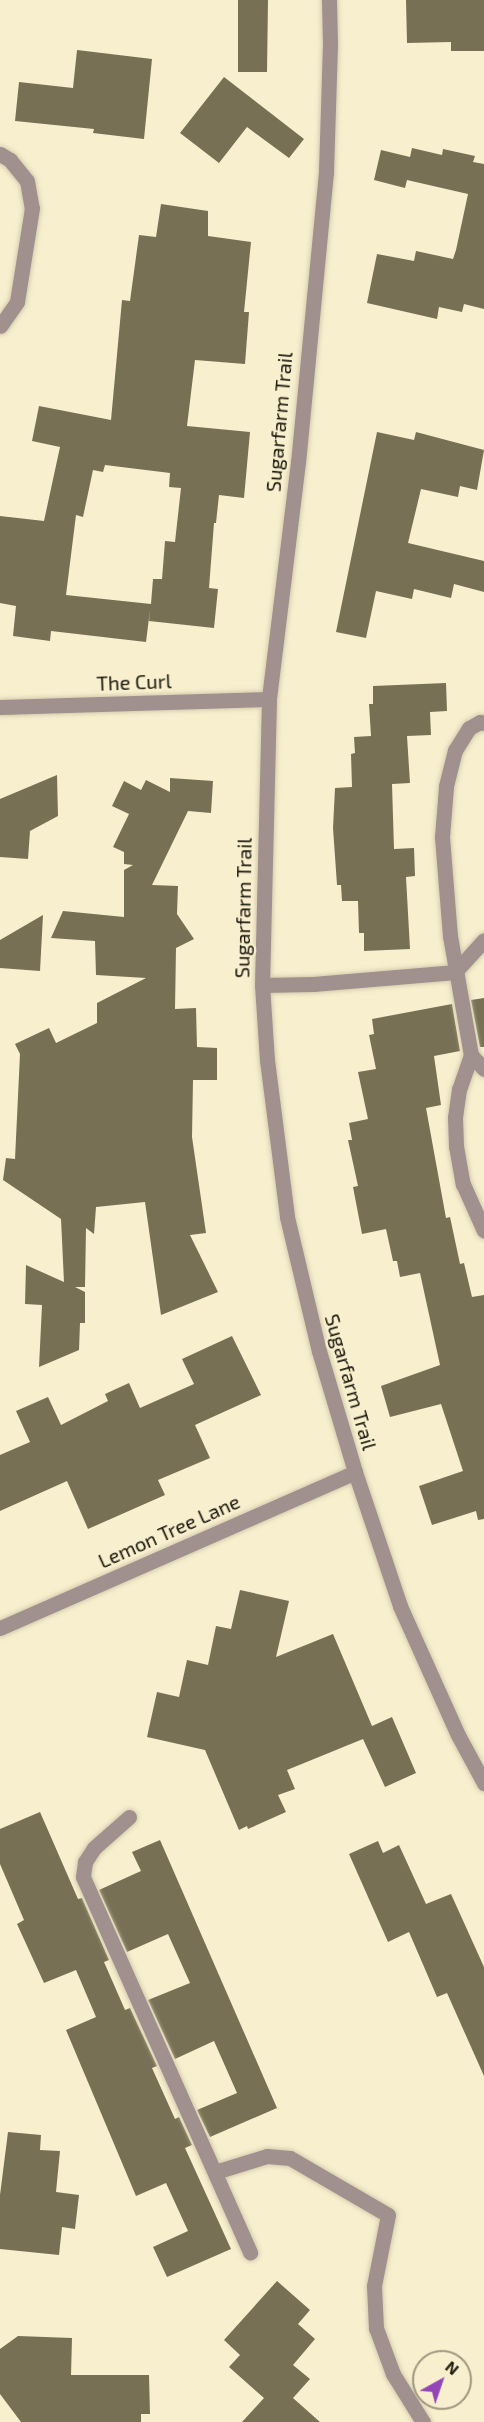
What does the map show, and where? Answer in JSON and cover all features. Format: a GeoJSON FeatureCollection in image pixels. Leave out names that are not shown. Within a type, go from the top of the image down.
{"type":"FeatureCollection","features":[{"type":"Feature","properties":{"kind":"street","name":"Sugarfarm Trail"},"geometry":{"type":"LineString","coordinates":[[329,0],[326,172],[298,462],[269,699],[262,985],[267,1060],[287,1216],[319,1351],[355,1472],[400,1606],[458,1735],[484,1783]]}},
{"type":"Feature","properties":{"kind":"street"},"geometry":{"type":"LineString","coordinates":[[0,154],[10,160],[27,181],[32,208],[17,302],[0,326]]}},
{"type":"Feature","properties":{"kind":"street","name":"The Curl"},"geometry":{"type":"LineString","coordinates":[[0,707],[269,699]]}},
{"type":"Feature","properties":{"kind":"street"},"geometry":{"type":"LineString","coordinates":[[484,723],[480,722],[469,728],[455,750],[446,787],[442,837],[445,902],[454,972],[471,1055],[459,1089],[455,1117],[456,1146],[463,1184],[484,1231]]}},
{"type":"Feature","properties":{"kind":"street"},"geometry":{"type":"LineString","coordinates":[[262,985],[313,984],[454,972],[484,940]]}},
{"type":"Feature","properties":{"kind":"street"},"geometry":{"type":"LineString","coordinates":[[471,1055],[484,1069]]}},
{"type":"Feature","properties":{"kind":"street","name":"Lemon Tree Lane"},"geometry":{"type":"LineString","coordinates":[[0,1628],[355,1472]]}},
{"type":"Feature","properties":{"kind":"street"},"geometry":{"type":"LineString","coordinates":[[129,1817],[94,1848],[85,1862],[83,1876],[250,2252]]}},
{"type":"Feature","properties":{"kind":"street"},"geometry":{"type":"LineString","coordinates":[[214,2172],[267,2156],[290,2158],[388,2215],[374,2286],[376,2328],[393,2374],[423,2422]]}},
{"type":"Feature","properties":{"kind":"building"},"geometry":{"type":"Polygon","coordinates":[[[238,0],[268,0],[267,72],[238,72],[238,0]]]}},
{"type":"Feature","properties":{"kind":"building"},"geometry":{"type":"Polygon","coordinates":[[[406,0],[484,0],[484,51],[451,51],[451,42],[407,43],[406,0]]]}},
{"type":"Feature","properties":{"kind":"building"},"geometry":{"type":"Polygon","coordinates":[[[77,50],[152,59],[144,139],[93,133],[94,129],[15,121],[19,82],[73,88],[77,50]]]}},
{"type":"Feature","properties":{"kind":"building"},"geometry":{"type":"Polygon","coordinates":[[[224,77],[304,139],[289,158],[247,127],[219,163],[180,133],[224,77]]]}},
{"type":"Feature","properties":{"kind":"building"},"geometry":{"type":"Polygon","coordinates":[[[412,148],[442,155],[443,149],[475,156],[473,162],[484,164],[484,309],[464,304],[462,312],[439,307],[437,319],[367,303],[377,254],[414,261],[416,251],[453,259],[456,250],[468,194],[407,180],[405,188],[374,180],[381,150],[410,157],[412,148]]]}},
{"type":"Feature","properties":{"kind":"building"},"geometry":{"type":"Polygon","coordinates":[[[161,204],[208,211],[208,236],[251,242],[244,312],[249,312],[245,364],[195,360],[187,426],[250,432],[244,498],[219,495],[216,523],[214,523],[209,588],[218,589],[214,628],[149,621],[150,610],[146,642],[51,631],[50,641],[13,636],[16,606],[0,603],[0,516],[44,521],[60,447],[32,441],[39,406],[111,420],[122,300],[130,301],[139,235],[156,237],[161,204]],[[105,465],[103,472],[93,470],[83,517],[76,515],[66,595],[151,604],[153,579],[162,579],[165,541],[175,542],[181,488],[169,487],[170,473],[105,465]]]}},
{"type":"Feature","properties":{"kind":"building"},"geometry":{"type":"Polygon","coordinates":[[[377,432],[414,440],[416,432],[484,450],[477,490],[460,486],[458,497],[421,489],[408,543],[484,561],[484,592],[454,584],[451,598],[414,589],[412,599],[376,591],[366,638],[336,632],[377,432]]]}},
{"type":"Feature","properties":{"kind":"building"},"geometry":{"type":"Polygon","coordinates":[[[446,683],[447,711],[430,712],[431,735],[407,736],[410,783],[392,784],[394,849],[414,848],[415,876],[406,877],[410,949],[364,951],[364,933],[359,933],[358,901],[342,901],[341,885],[337,885],[333,828],[335,788],[352,787],[351,754],[355,753],[354,737],[371,736],[369,704],[373,704],[373,686],[446,683]]]}},
{"type":"Feature","properties":{"kind":"building"},"geometry":{"type":"Polygon","coordinates":[[[57,775],[58,816],[30,831],[28,859],[0,857],[0,799],[57,775]]]}},
{"type":"Feature","properties":{"kind":"building"},"geometry":{"type":"Polygon","coordinates":[[[170,778],[213,781],[211,813],[188,811],[152,885],[178,886],[177,914],[194,939],[176,948],[175,1009],[196,1008],[197,1047],[217,1048],[217,1080],[193,1080],[192,1137],[206,1233],[190,1235],[218,1292],[161,1315],[145,1202],[96,1207],[94,1234],[86,1228],[85,1287],[75,1287],[85,1292],[85,1323],[80,1323],[79,1350],[39,1367],[42,1305],[25,1304],[26,1265],[64,1282],[61,1219],[3,1180],[6,1158],[15,1159],[20,1054],[15,1044],[49,1028],[56,1043],[97,1023],[97,1003],[146,978],[96,975],[95,941],[51,938],[63,911],[124,917],[124,870],[133,865],[124,864],[124,852],[113,847],[129,814],[112,806],[124,781],[141,790],[146,780],[170,792],[170,778]]]}},
{"type":"Feature","properties":{"kind":"building"},"geometry":{"type":"Polygon","coordinates":[[[43,915],[40,971],[0,968],[0,940],[43,915]]]}},
{"type":"Feature","properties":{"kind":"building"},"geometry":{"type":"Polygon","coordinates":[[[484,998],[484,1047],[480,1047],[471,1000],[484,998]]]}},
{"type":"Feature","properties":{"kind":"building"},"geometry":{"type":"Polygon","coordinates":[[[452,1004],[460,1051],[434,1056],[441,1105],[426,1108],[446,1218],[450,1217],[460,1264],[464,1263],[472,1297],[484,1295],[484,1519],[478,1520],[476,1511],[432,1525],[419,1486],[463,1471],[441,1404],[390,1417],[381,1386],[440,1365],[420,1273],[400,1277],[397,1261],[393,1261],[386,1229],[362,1234],[353,1187],[358,1186],[348,1140],[352,1140],[349,1123],[368,1119],[358,1072],[376,1069],[369,1035],[374,1034],[372,1019],[452,1004]]]}},
{"type":"Feature","properties":{"kind":"building"},"geometry":{"type":"Polygon","coordinates":[[[232,1336],[261,1395],[195,1425],[210,1458],[158,1480],[165,1495],[88,1529],[67,1481],[0,1511],[0,1455],[30,1442],[16,1411],[48,1397],[61,1425],[108,1401],[105,1394],[129,1383],[140,1408],[194,1384],[182,1359],[232,1336]]]}},
{"type":"Feature","properties":{"kind":"building"},"geometry":{"type":"Polygon","coordinates":[[[240,1590],[289,1601],[276,1657],[333,1634],[372,1726],[392,1717],[416,1773],[385,1787],[363,1739],[287,1770],[295,1789],[278,1795],[286,1812],[248,1829],[247,1826],[239,1830],[205,1750],[147,1737],[157,1692],[179,1697],[187,1660],[208,1665],[216,1626],[231,1629],[240,1590]]]}},
{"type":"Feature","properties":{"kind":"building"},"geometry":{"type":"Polygon","coordinates":[[[40,1812],[78,1899],[82,1898],[109,1960],[104,1962],[125,2010],[130,2008],[157,2066],[152,2068],[175,2119],[179,2117],[192,2145],[185,2148],[231,2249],[167,2277],[153,2247],[188,2231],[166,2183],[136,2196],[66,2030],[96,2017],[76,1970],[44,1983],[17,1924],[24,1920],[0,1864],[0,1829],[40,1812]]]}},
{"type":"Feature","properties":{"kind":"building"},"geometry":{"type":"Polygon","coordinates":[[[160,1840],[277,2108],[210,2137],[197,2110],[237,2093],[214,2041],[175,2059],[148,2000],[190,1983],[168,1934],[127,1952],[99,1890],[141,1871],[132,1852],[160,1840]]]}},
{"type":"Feature","properties":{"kind":"building"},"geometry":{"type":"Polygon","coordinates":[[[378,1841],[383,1853],[399,1845],[426,1904],[451,1894],[484,1967],[484,2076],[447,1993],[437,1997],[409,1932],[388,1942],[349,1854],[378,1841]]]}},
{"type":"Feature","properties":{"kind":"building"},"geometry":{"type":"Polygon","coordinates":[[[8,2132],[41,2135],[40,2150],[60,2151],[56,2192],[79,2195],[75,2229],[62,2227],[59,2255],[0,2249],[0,2195],[8,2132]]]}},
{"type":"Feature","properties":{"kind":"building"},"geometry":{"type":"Polygon","coordinates":[[[277,2281],[310,2310],[298,2324],[315,2339],[293,2365],[310,2379],[293,2398],[320,2422],[242,2422],[264,2398],[229,2367],[240,2355],[224,2340],[277,2281]]]}},
{"type":"Feature","properties":{"kind":"building"},"geometry":{"type":"Polygon","coordinates":[[[18,2336],[72,2338],[71,2375],[149,2375],[150,2414],[141,2414],[141,2422],[21,2422],[0,2394],[0,2349],[18,2336]]]}}]}
